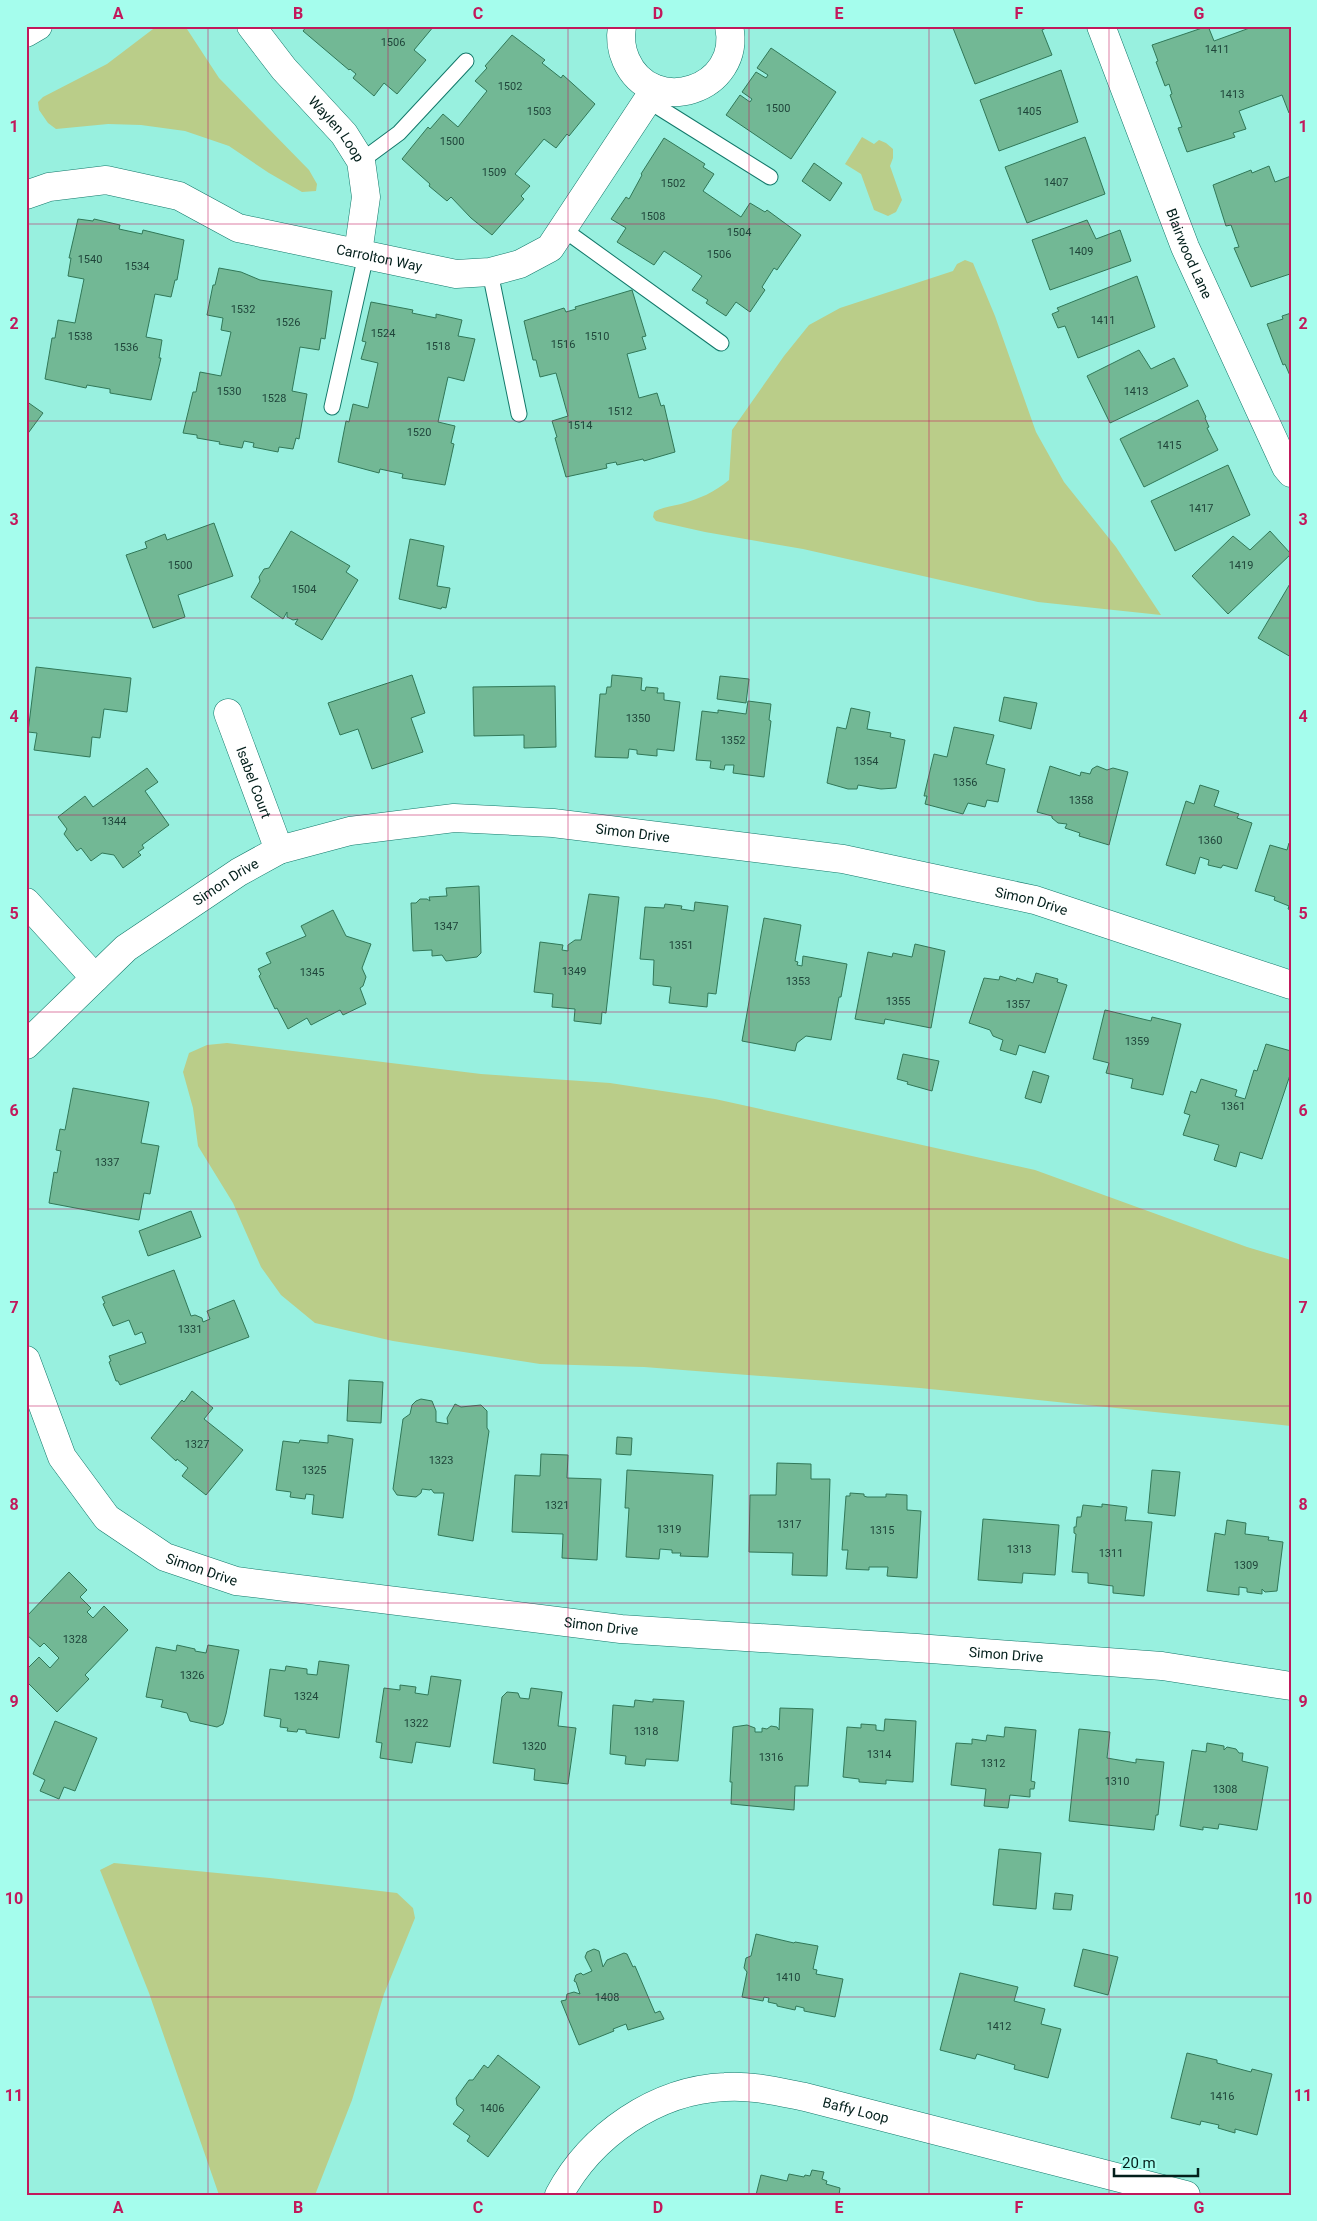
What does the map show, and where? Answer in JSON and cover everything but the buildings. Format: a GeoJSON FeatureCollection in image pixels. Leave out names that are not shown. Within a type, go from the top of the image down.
{"type":"FeatureCollection","features":[{"type":"Feature","properties":{"kind":"street"},"geometry":{"type":"LineString","coordinates":[[26,33],[38,26]]}},
{"type":"Feature","properties":{"kind":"street","name":"Waylen Loop"},"geometry":{"type":"LineString","coordinates":[[251,26],[284,69],[344,134],[361,161],[366,197],[362,254]]}},
{"type":"Feature","properties":{"kind":"street"},"geometry":{"type":"LineString","coordinates":[[617,29],[622,52],[629,67],[651,94],[690,90],[707,83],[720,70],[728,54],[731,36],[729,26]]}},
{"type":"Feature","properties":{"kind":"street","name":"Blairwood Lane"},"geometry":{"type":"LineString","coordinates":[[1101,26],[1185,247],[1286,467],[1291,473]]}},
{"type":"Feature","properties":{"kind":"street","name":"Carrolton Way"},"geometry":{"type":"LineString","coordinates":[[26,195],[49,187],[106,180],[179,196],[238,228],[456,274],[490,272],[520,264],[550,248],[651,94]]}},
{"type":"Feature","properties":{"kind":"street","name":"Isabel Court"},"geometry":{"type":"LineString","coordinates":[[228,713],[279,850]]}},
{"type":"Feature","properties":{"kind":"street","name":"Simon Drive"},"geometry":{"type":"LineString","coordinates":[[26,1045],[126,948],[239,872],[279,850],[350,831],[454,818],[553,823],[843,859],[1035,900],[1291,985]]}},
{"type":"Feature","properties":{"kind":"street"},"geometry":{"type":"LineString","coordinates":[[26,902],[95,978]]}},
{"type":"Feature","properties":{"kind":"street","name":"Simon Drive"},"geometry":{"type":"LineString","coordinates":[[26,1360],[62,1456],[107,1518],[164,1557],[236,1581],[621,1629],[1162,1666],[1291,1686]]}},
{"type":"Feature","properties":{"kind":"street","name":"Baffy Loop"},"geometry":{"type":"LineString","coordinates":[[559,2195],[568,2178],[589,2152],[617,2127],[641,2111],[689,2092],[725,2087],[762,2089],[805,2097],[1186,2195]]}},
{"type":"Feature","properties":{"kind":"lane"},"geometry":{"type":"LineString","coordinates":[[361,161],[399,133],[466,61]]}},
{"type":"Feature","properties":{"kind":"lane"},"geometry":{"type":"LineString","coordinates":[[651,94],[770,177]]}},
{"type":"Feature","properties":{"kind":"lane"},"geometry":{"type":"LineString","coordinates":[[563,229],[722,343]]}},
{"type":"Feature","properties":{"kind":"lane"},"geometry":{"type":"LineString","coordinates":[[332,407],[362,254]]}},
{"type":"Feature","properties":{"kind":"lane"},"geometry":{"type":"LineString","coordinates":[[490,272],[519,414]]}},
{"type":"Feature","properties":{"kind":"shaded area"},"geometry":{"type":"Polygon","coordinates":[[[157,26],[185,26],[219,78],[309,170],[317,184],[316,191],[302,192],[269,173],[229,146],[185,131],[141,125],[108,124],[56,129],[48,123],[39,110],[38,102],[43,97],[107,64],[157,26]]]}},
{"type":"Feature","properties":{"kind":"shaded area"},"geometry":{"type":"Polygon","coordinates":[[[862,137],[874,144],[879,140],[893,149],[893,158],[890,166],[902,200],[896,212],[888,216],[874,210],[861,174],[845,164],[862,137]]]}},
{"type":"Feature","properties":{"kind":"shaded area"},"geometry":{"type":"Polygon","coordinates":[[[965,260],[973,263],[995,316],[1036,432],[1064,482],[1116,547],[1161,615],[1038,602],[803,549],[705,532],[656,521],[653,517],[654,512],[657,510],[688,502],[712,492],[729,480],[732,430],[784,356],[809,325],[840,308],[953,271],[957,264],[965,260]]]}},
{"type":"Feature","properties":{"kind":"shaded area"},"geometry":{"type":"Polygon","coordinates":[[[227,1043],[481,1074],[610,1083],[715,1099],[1035,1170],[1247,1247],[1291,1260],[1291,1426],[920,1388],[644,1367],[540,1364],[393,1341],[315,1323],[281,1295],[261,1267],[233,1203],[198,1146],[193,1108],[183,1072],[189,1053],[207,1045],[227,1043]]]}},
{"type":"Feature","properties":{"kind":"shaded area"},"geometry":{"type":"Polygon","coordinates":[[[114,1863],[270,1878],[397,1893],[413,1908],[415,1918],[384,1994],[352,2100],[315,2195],[219,2195],[149,1993],[100,1870],[114,1863]]]}}]}
